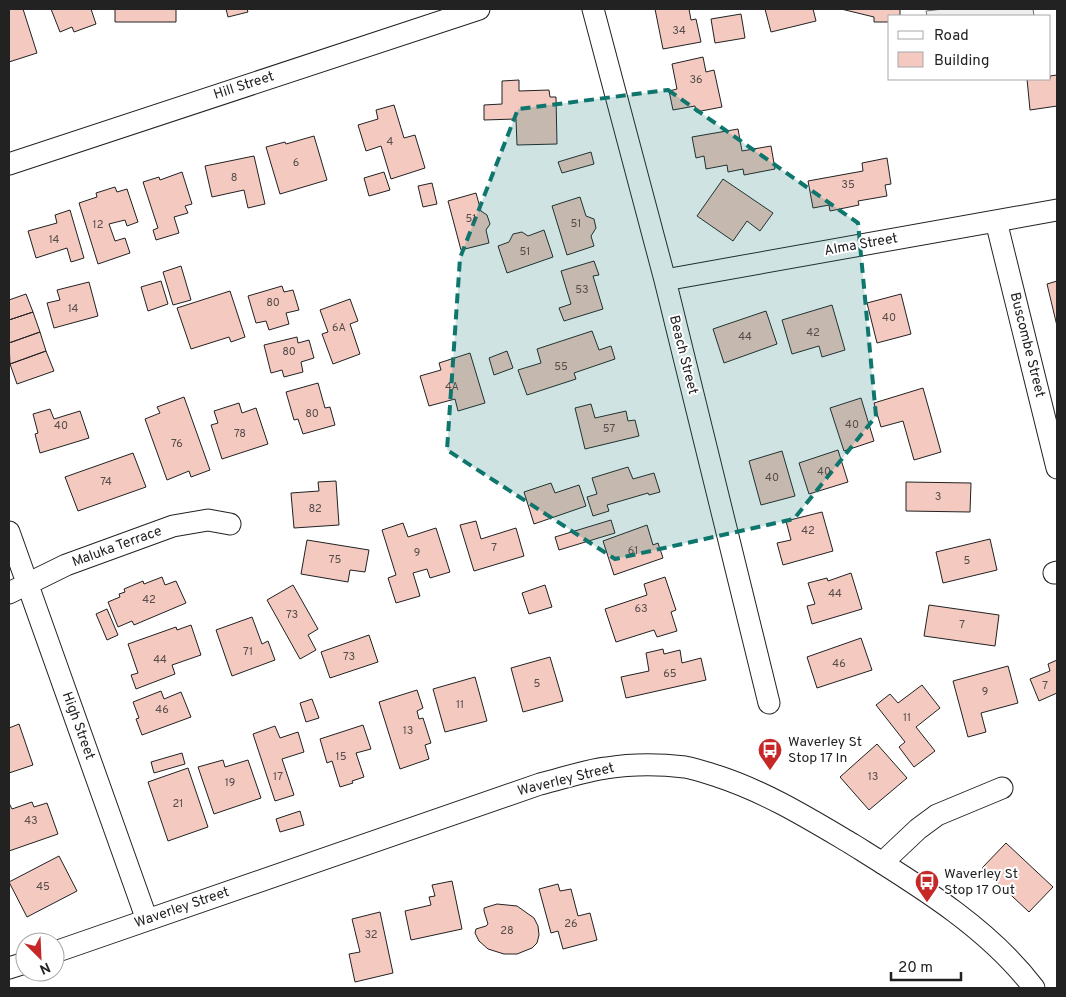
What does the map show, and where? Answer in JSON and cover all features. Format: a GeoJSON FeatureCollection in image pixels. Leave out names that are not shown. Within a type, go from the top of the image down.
{"type":"FeatureCollection","features":[{"type":"Feature","properties":{"kind":"street","name":"Hill Street"},"geometry":{"type":"LineString","coordinates":[[9,164],[480,9]]}},
{"type":"Feature","properties":{"kind":"street","name":"Beach Street"},"geometry":{"type":"LineString","coordinates":[[593,9],[665,280],[769,703]]}},
{"type":"Feature","properties":{"kind":"street","name":"Alma Street"},"geometry":{"type":"LineString","coordinates":[[665,280],[1057,210]]}},
{"type":"Feature","properties":{"kind":"street","name":"Buscombe Street"},"geometry":{"type":"LineString","coordinates":[[996,221],[1057,468]]}},
{"type":"Feature","properties":{"kind":"street","name":"Maluka Terrace"},"geometry":{"type":"LineString","coordinates":[[18,589],[66,565],[173,526],[208,520],[230,524]]}},
{"type":"Feature","properties":{"kind":"street","name":"High Street"},"geometry":{"type":"LineString","coordinates":[[9,532],[18,589],[147,920]]}},
{"type":"Feature","properties":{"kind":"street","name":"Waverley Street"},"geometry":{"type":"LineString","coordinates":[[65,949],[540,784],[606,768],[652,764],[687,767],[744,785],[784,803],[882,863],[964,919],[1011,960],[1034,988]]}},
{"type":"Feature","properties":{"kind":"street"},"geometry":{"type":"LineString","coordinates":[[882,863],[918,828],[938,815],[1002,788]]}},
{"type":"Feature","properties":{"kind":"highlighted area"},"geometry":{"type":"Polygon","coordinates":[[[668,90],[858,223],[876,416],[794,519],[615,559],[447,450],[460,258],[518,109],[668,90]]]}},
{"type":"Feature","properties":{"kind":"shaded area"},"geometry":{"type":"Polygon","coordinates":[[[943,9],[1033,9],[1034,15],[927,15],[926,11],[943,9]]]}},
{"type":"Feature","properties":{"kind":"building"},"geometry":{"type":"Polygon","coordinates":[[[9,9],[23,9],[37,53],[9,62],[9,9]]]}},
{"type":"Feature","properties":{"kind":"building"},"geometry":{"type":"Polygon","coordinates":[[[51,9],[91,9],[96,24],[74,32],[72,27],[60,32],[51,9]]]}},
{"type":"Feature","properties":{"kind":"building"},"geometry":{"type":"Polygon","coordinates":[[[115,9],[176,9],[176,22],[115,22],[115,9]]]}},
{"type":"Feature","properties":{"kind":"building"},"geometry":{"type":"Polygon","coordinates":[[[226,9],[247,9],[248,12],[228,17],[226,9]]]}},
{"type":"Feature","properties":{"kind":"building"},"geometry":{"type":"Polygon","coordinates":[[[655,9],[689,9],[691,20],[696,19],[701,42],[663,49],[655,9]]]}},
{"type":"Feature","properties":{"kind":"building"},"geometry":{"type":"Polygon","coordinates":[[[765,9],[813,9],[816,21],[771,32],[765,9]]]}},
{"type":"Feature","properties":{"kind":"building"},"geometry":{"type":"Polygon","coordinates":[[[841,9],[900,9],[900,15],[888,15],[888,22],[874,22],[874,17],[841,9]]]}},
{"type":"Feature","properties":{"kind":"building"},"geometry":{"type":"Polygon","coordinates":[[[741,14],[745,38],[715,43],[711,19],[741,14]]]}},
{"type":"Feature","properties":{"kind":"building"},"geometry":{"type":"Polygon","coordinates":[[[703,57],[706,72],[714,70],[722,107],[696,112],[695,106],[673,110],[669,91],[677,89],[672,64],[703,57]]]}},
{"type":"Feature","properties":{"kind":"building"},"geometry":{"type":"Polygon","coordinates":[[[1057,75],[1057,106],[1030,110],[1027,80],[1051,80],[1051,76],[1057,75]]]}},
{"type":"Feature","properties":{"kind":"building"},"geometry":{"type":"Polygon","coordinates":[[[519,80],[519,91],[549,90],[550,97],[556,97],[557,144],[517,145],[516,119],[484,120],[484,105],[502,104],[502,81],[519,80]]]}},
{"type":"Feature","properties":{"kind":"building"},"geometry":{"type":"Polygon","coordinates":[[[394,105],[404,138],[415,135],[425,168],[391,179],[381,146],[366,151],[358,125],[378,119],[376,110],[394,105]]]}},
{"type":"Feature","properties":{"kind":"building"},"geometry":{"type":"Polygon","coordinates":[[[738,129],[742,151],[771,146],[775,169],[744,175],[743,169],[728,172],[727,165],[706,169],[704,156],[696,158],[692,137],[738,129]]]}},
{"type":"Feature","properties":{"kind":"building"},"geometry":{"type":"Polygon","coordinates":[[[314,136],[327,180],[280,194],[266,147],[285,142],[286,144],[314,136]]]}},
{"type":"Feature","properties":{"kind":"building"},"geometry":{"type":"Polygon","coordinates":[[[591,152],[594,164],[562,173],[558,162],[591,152]]]}},
{"type":"Feature","properties":{"kind":"building"},"geometry":{"type":"Polygon","coordinates":[[[254,156],[265,204],[248,208],[244,190],[212,197],[205,166],[254,156]]]}},
{"type":"Feature","properties":{"kind":"building"},"geometry":{"type":"Polygon","coordinates":[[[887,158],[891,184],[885,185],[887,196],[858,201],[859,205],[830,211],[829,205],[813,208],[808,181],[863,171],[862,163],[887,158]]]}},
{"type":"Feature","properties":{"kind":"building"},"geometry":{"type":"Polygon","coordinates":[[[182,172],[192,204],[185,206],[188,213],[174,217],[179,233],[156,240],[153,230],[158,228],[143,182],[159,177],[160,180],[182,172]]]}},
{"type":"Feature","properties":{"kind":"building"},"geometry":{"type":"Polygon","coordinates":[[[384,172],[390,190],[369,196],[364,178],[384,172]]]}},
{"type":"Feature","properties":{"kind":"building"},"geometry":{"type":"Polygon","coordinates":[[[723,179],[773,213],[760,231],[747,221],[733,241],[697,216],[723,179]]]}},
{"type":"Feature","properties":{"kind":"building"},"geometry":{"type":"Polygon","coordinates":[[[432,183],[437,204],[423,207],[418,186],[432,183]]]}},
{"type":"Feature","properties":{"kind":"building"},"geometry":{"type":"Polygon","coordinates":[[[115,187],[117,192],[127,189],[138,222],[127,226],[125,220],[109,224],[115,241],[125,238],[130,253],[98,264],[79,203],[97,197],[96,193],[115,187]]]}},
{"type":"Feature","properties":{"kind":"building"},"geometry":{"type":"Polygon","coordinates":[[[476,193],[481,211],[487,215],[490,224],[486,230],[489,243],[461,250],[448,201],[476,193]]]}},
{"type":"Feature","properties":{"kind":"building"},"geometry":{"type":"Polygon","coordinates":[[[580,197],[586,216],[594,219],[596,228],[591,236],[594,246],[567,255],[552,206],[580,197]]]}},
{"type":"Feature","properties":{"kind":"building"},"geometry":{"type":"Polygon","coordinates":[[[70,210],[84,258],[71,262],[67,248],[36,258],[28,231],[57,223],[55,215],[70,210]]]}},
{"type":"Feature","properties":{"kind":"building"},"geometry":{"type":"Polygon","coordinates":[[[544,230],[553,257],[507,273],[498,246],[509,242],[513,234],[522,232],[528,236],[544,230]]]}},
{"type":"Feature","properties":{"kind":"building"},"geometry":{"type":"Polygon","coordinates":[[[594,261],[599,275],[593,276],[603,309],[564,321],[559,308],[571,304],[561,271],[594,261]]]}},
{"type":"Feature","properties":{"kind":"building"},"geometry":{"type":"Polygon","coordinates":[[[181,266],[191,300],[173,305],[163,272],[181,266]]]}},
{"type":"Feature","properties":{"kind":"building"},"geometry":{"type":"Polygon","coordinates":[[[161,281],[168,304],[148,311],[141,287],[161,281]]]}},
{"type":"Feature","properties":{"kind":"building"},"geometry":{"type":"Polygon","coordinates":[[[1057,281],[1057,326],[1047,284],[1057,281]]]}},
{"type":"Feature","properties":{"kind":"building"},"geometry":{"type":"Polygon","coordinates":[[[89,282],[98,316],[54,328],[47,303],[60,300],[57,290],[89,282]]]}},
{"type":"Feature","properties":{"kind":"building"},"geometry":{"type":"Polygon","coordinates":[[[282,286],[284,292],[293,290],[299,310],[286,313],[289,324],[269,330],[266,321],[256,323],[248,296],[282,286]]]}},
{"type":"Feature","properties":{"kind":"building"},"geometry":{"type":"Polygon","coordinates":[[[230,291],[245,337],[231,342],[229,337],[191,349],[177,308],[230,291]]]}},
{"type":"Feature","properties":{"kind":"building"},"geometry":{"type":"Polygon","coordinates":[[[26,294],[33,312],[9,320],[9,300],[26,294]]]}},
{"type":"Feature","properties":{"kind":"building"},"geometry":{"type":"Polygon","coordinates":[[[901,294],[911,334],[877,343],[867,303],[901,294]]]}},
{"type":"Feature","properties":{"kind":"building"},"geometry":{"type":"Polygon","coordinates":[[[350,299],[358,321],[350,324],[360,354],[333,364],[322,334],[328,332],[320,310],[350,299]]]}},
{"type":"Feature","properties":{"kind":"building"},"geometry":{"type":"Polygon","coordinates":[[[832,305],[845,350],[822,357],[819,346],[792,354],[782,320],[832,305]]]}},
{"type":"Feature","properties":{"kind":"building"},"geometry":{"type":"Polygon","coordinates":[[[766,311],[777,344],[724,363],[713,329],[766,311]]]}},
{"type":"Feature","properties":{"kind":"building"},"geometry":{"type":"Polygon","coordinates":[[[33,312],[40,332],[9,343],[9,320],[33,312]]]}},
{"type":"Feature","properties":{"kind":"building"},"geometry":{"type":"Polygon","coordinates":[[[592,331],[599,350],[611,346],[615,359],[574,373],[576,379],[527,395],[518,370],[541,363],[537,349],[592,331]]]}},
{"type":"Feature","properties":{"kind":"building"},"geometry":{"type":"Polygon","coordinates":[[[40,332],[46,351],[10,364],[9,343],[40,332]]]}},
{"type":"Feature","properties":{"kind":"building"},"geometry":{"type":"Polygon","coordinates":[[[297,337],[298,343],[309,340],[314,358],[301,362],[303,372],[284,377],[282,370],[271,373],[264,345],[297,337]]]}},
{"type":"Feature","properties":{"kind":"building"},"geometry":{"type":"Polygon","coordinates":[[[46,351],[54,371],[17,384],[10,364],[46,351]]]}},
{"type":"Feature","properties":{"kind":"building"},"geometry":{"type":"Polygon","coordinates":[[[507,351],[513,368],[494,375],[489,358],[507,351]]]}},
{"type":"Feature","properties":{"kind":"building"},"geometry":{"type":"Polygon","coordinates":[[[470,353],[485,403],[458,411],[455,399],[429,406],[420,376],[441,370],[439,363],[470,353]]]}},
{"type":"Feature","properties":{"kind":"building"},"geometry":{"type":"Polygon","coordinates":[[[318,383],[325,408],[330,407],[335,425],[303,434],[298,419],[294,420],[286,392],[318,383]]]}},
{"type":"Feature","properties":{"kind":"building"},"geometry":{"type":"Polygon","coordinates":[[[923,388],[941,452],[914,460],[903,421],[881,427],[874,403],[923,388]]]}},
{"type":"Feature","properties":{"kind":"building"},"geometry":{"type":"Polygon","coordinates":[[[184,397],[210,470],[191,477],[189,471],[167,480],[145,419],[160,413],[157,407],[184,397]]]}},
{"type":"Feature","properties":{"kind":"building"},"geometry":{"type":"Polygon","coordinates":[[[861,398],[874,441],[844,451],[830,408],[861,398]]]}},
{"type":"Feature","properties":{"kind":"building"},"geometry":{"type":"Polygon","coordinates":[[[239,403],[242,413],[256,408],[268,444],[222,459],[211,425],[218,423],[214,411],[239,403]]]}},
{"type":"Feature","properties":{"kind":"building"},"geometry":{"type":"Polygon","coordinates":[[[591,404],[595,418],[626,411],[628,421],[635,420],[639,436],[585,449],[575,408],[591,404]]]}},
{"type":"Feature","properties":{"kind":"building"},"geometry":{"type":"Polygon","coordinates":[[[50,409],[54,419],[80,411],[89,438],[40,453],[35,434],[38,433],[33,414],[50,409]]]}},
{"type":"Feature","properties":{"kind":"building"},"geometry":{"type":"Polygon","coordinates":[[[838,450],[848,482],[809,494],[799,463],[838,450]]]}},
{"type":"Feature","properties":{"kind":"building"},"geometry":{"type":"Polygon","coordinates":[[[782,451],[795,496],[761,505],[749,461],[782,451]]]}},
{"type":"Feature","properties":{"kind":"building"},"geometry":{"type":"Polygon","coordinates":[[[133,453],[146,487],[78,511],[65,477],[133,453]]]}},
{"type":"Feature","properties":{"kind":"building"},"geometry":{"type":"Polygon","coordinates":[[[628,467],[633,479],[654,473],[660,492],[649,495],[648,493],[607,505],[609,511],[593,516],[587,497],[597,494],[592,478],[628,467]]]}},
{"type":"Feature","properties":{"kind":"building"},"geometry":{"type":"Polygon","coordinates":[[[336,481],[339,525],[294,528],[291,493],[319,491],[318,482],[336,481]]]}},
{"type":"Feature","properties":{"kind":"building"},"geometry":{"type":"Polygon","coordinates":[[[906,482],[971,483],[970,512],[906,511],[906,482]]]}},
{"type":"Feature","properties":{"kind":"building"},"geometry":{"type":"Polygon","coordinates":[[[551,483],[555,493],[579,485],[586,506],[534,524],[524,492],[551,483]]]}},
{"type":"Feature","properties":{"kind":"building"},"geometry":{"type":"Polygon","coordinates":[[[822,512],[833,551],[783,565],[777,543],[791,540],[786,521],[822,512]]]}},
{"type":"Feature","properties":{"kind":"building"},"geometry":{"type":"Polygon","coordinates":[[[611,520],[615,533],[559,550],[555,537],[611,520]]]}},
{"type":"Feature","properties":{"kind":"building"},"geometry":{"type":"Polygon","coordinates":[[[476,521],[481,539],[516,528],[524,556],[474,571],[460,525],[476,521]]]}},
{"type":"Feature","properties":{"kind":"building"},"geometry":{"type":"Polygon","coordinates":[[[403,523],[408,537],[436,528],[450,572],[430,578],[427,569],[413,573],[420,596],[396,603],[388,578],[396,575],[382,530],[403,523]]]}},
{"type":"Feature","properties":{"kind":"building"},"geometry":{"type":"Polygon","coordinates":[[[647,525],[653,545],[658,543],[663,558],[614,575],[603,541],[647,525]]]}},
{"type":"Feature","properties":{"kind":"building"},"geometry":{"type":"Polygon","coordinates":[[[990,539],[997,570],[943,583],[936,552],[990,539]]]}},
{"type":"Feature","properties":{"kind":"building"},"geometry":{"type":"Polygon","coordinates":[[[307,540],[369,550],[365,572],[350,570],[348,582],[301,574],[307,540]]]}},
{"type":"Feature","properties":{"kind":"building"},"geometry":{"type":"Polygon","coordinates":[[[851,573],[862,609],[812,624],[807,606],[815,604],[808,583],[827,578],[828,581],[851,573]]]}},
{"type":"Feature","properties":{"kind":"building"},"geometry":{"type":"Polygon","coordinates":[[[162,577],[165,585],[176,581],[186,603],[134,625],[132,621],[118,627],[108,602],[120,597],[119,594],[125,592],[124,589],[143,581],[144,584],[162,577]]]}},
{"type":"Feature","properties":{"kind":"building"},"geometry":{"type":"Polygon","coordinates":[[[665,577],[676,610],[671,612],[677,631],[657,637],[654,630],[616,642],[605,609],[647,595],[644,584],[665,577]]]}},
{"type":"Feature","properties":{"kind":"building"},"geometry":{"type":"Polygon","coordinates":[[[293,585],[318,629],[308,635],[316,650],[300,659],[267,600],[293,585]]]}},
{"type":"Feature","properties":{"kind":"building"},"geometry":{"type":"Polygon","coordinates":[[[545,585],[552,607],[529,614],[522,593],[545,585]]]}},
{"type":"Feature","properties":{"kind":"building"},"geometry":{"type":"Polygon","coordinates":[[[929,605],[999,615],[995,646],[924,636],[929,605]]]}},
{"type":"Feature","properties":{"kind":"building"},"geometry":{"type":"Polygon","coordinates":[[[107,609],[118,635],[107,640],[96,614],[107,609]]]}},
{"type":"Feature","properties":{"kind":"building"},"geometry":{"type":"Polygon","coordinates":[[[252,617],[262,644],[268,641],[275,660],[232,676],[216,630],[252,617]]]}},
{"type":"Feature","properties":{"kind":"building"},"geometry":{"type":"Polygon","coordinates":[[[191,625],[201,655],[172,665],[175,674],[136,689],[131,675],[138,673],[128,644],[176,627],[177,630],[191,625]]]}},
{"type":"Feature","properties":{"kind":"building"},"geometry":{"type":"Polygon","coordinates":[[[369,635],[378,662],[330,678],[321,652],[369,635]]]}},
{"type":"Feature","properties":{"kind":"building"},"geometry":{"type":"Polygon","coordinates":[[[861,638],[872,670],[817,688],[807,657],[861,638]]]}},
{"type":"Feature","properties":{"kind":"building"},"geometry":{"type":"Polygon","coordinates":[[[663,649],[664,654],[680,650],[682,663],[701,658],[706,680],[626,698],[621,677],[649,671],[646,653],[663,649]]]}},
{"type":"Feature","properties":{"kind":"building"},"geometry":{"type":"Polygon","coordinates":[[[550,657],[563,701],[523,712],[511,668],[550,657]]]}},
{"type":"Feature","properties":{"kind":"building"},"geometry":{"type":"Polygon","coordinates":[[[1057,660],[1057,693],[1039,701],[1030,679],[1050,671],[1048,664],[1057,660]]]}},
{"type":"Feature","properties":{"kind":"building"},"geometry":{"type":"Polygon","coordinates":[[[1008,666],[1018,703],[981,713],[986,732],[968,737],[953,681],[1008,666]]]}},
{"type":"Feature","properties":{"kind":"building"},"geometry":{"type":"Polygon","coordinates":[[[475,677],[487,721],[445,732],[433,689],[475,677]]]}},
{"type":"Feature","properties":{"kind":"building"},"geometry":{"type":"Polygon","coordinates":[[[922,685],[940,708],[916,727],[935,751],[914,767],[899,747],[905,742],[876,705],[890,694],[898,703],[922,685]]]}},
{"type":"Feature","properties":{"kind":"building"},"geometry":{"type":"Polygon","coordinates":[[[417,690],[423,708],[417,711],[419,719],[423,718],[431,743],[425,745],[429,759],[400,769],[379,702],[417,690]]]}},
{"type":"Feature","properties":{"kind":"building"},"geometry":{"type":"Polygon","coordinates":[[[161,691],[164,699],[181,692],[191,717],[142,735],[136,719],[139,718],[133,702],[161,691]]]}},
{"type":"Feature","properties":{"kind":"building"},"geometry":{"type":"Polygon","coordinates":[[[312,699],[319,718],[306,722],[300,703],[312,699]]]}},
{"type":"Feature","properties":{"kind":"building"},"geometry":{"type":"Polygon","coordinates":[[[19,724],[33,765],[9,773],[9,728],[19,724]]]}},
{"type":"Feature","properties":{"kind":"building"},"geometry":{"type":"Polygon","coordinates":[[[363,725],[371,749],[356,753],[364,777],[340,787],[332,761],[327,763],[320,739],[363,725]]]}},
{"type":"Feature","properties":{"kind":"building"},"geometry":{"type":"Polygon","coordinates":[[[275,726],[280,738],[298,732],[304,752],[282,759],[294,795],[275,801],[253,734],[275,726]]]}},
{"type":"Feature","properties":{"kind":"building"},"geometry":{"type":"Polygon","coordinates":[[[877,744],[907,778],[869,810],[840,777],[877,744]]]}},
{"type":"Feature","properties":{"kind":"building"},"geometry":{"type":"Polygon","coordinates":[[[182,753],[185,764],[154,773],[151,762],[182,753]]]}},
{"type":"Feature","properties":{"kind":"building"},"geometry":{"type":"Polygon","coordinates":[[[223,760],[225,767],[248,760],[261,798],[214,814],[198,767],[223,760]]]}},
{"type":"Feature","properties":{"kind":"building"},"geometry":{"type":"Polygon","coordinates":[[[188,768],[208,827],[168,841],[148,782],[188,768]]]}},
{"type":"Feature","properties":{"kind":"building"},"geometry":{"type":"Polygon","coordinates":[[[32,802],[34,807],[47,803],[58,834],[9,851],[9,803],[12,809],[32,802]]]}},
{"type":"Feature","properties":{"kind":"building"},"geometry":{"type":"Polygon","coordinates":[[[300,811],[304,825],[280,832],[276,819],[300,811]]]}},
{"type":"Feature","properties":{"kind":"building"},"geometry":{"type":"Polygon","coordinates":[[[1006,843],[1053,887],[1029,912],[982,868],[1006,843]]]}},
{"type":"Feature","properties":{"kind":"building"},"geometry":{"type":"Polygon","coordinates":[[[59,856],[77,891],[27,917],[9,882],[59,856]]]}},
{"type":"Feature","properties":{"kind":"building"},"geometry":{"type":"Polygon","coordinates":[[[452,881],[462,929],[411,940],[405,911],[431,905],[429,897],[435,896],[432,885],[452,881]]]}},
{"type":"Feature","properties":{"kind":"building"},"geometry":{"type":"Polygon","coordinates":[[[558,884],[560,891],[571,889],[578,916],[590,913],[597,940],[563,949],[558,931],[551,933],[539,889],[558,884]]]}},
{"type":"Feature","properties":{"kind":"building"},"geometry":{"type":"Polygon","coordinates":[[[497,904],[517,906],[534,918],[538,926],[539,935],[537,943],[532,948],[517,954],[504,954],[488,949],[479,941],[475,933],[476,929],[488,924],[484,908],[497,904]]]}},
{"type":"Feature","properties":{"kind":"building"},"geometry":{"type":"Polygon","coordinates":[[[380,912],[393,973],[355,982],[349,954],[360,952],[352,919],[380,912]]]}},
{"type":"Feature","properties":{"kind":"place","name":"Waverley St Stop 17 In"},"geometry":{"type":"Point","coordinates":[770,771]}},
{"type":"Feature","properties":{"kind":"place","name":"Waverley St Stop 17 Out"},"geometry":{"type":"Point","coordinates":[927,903]}}]}
